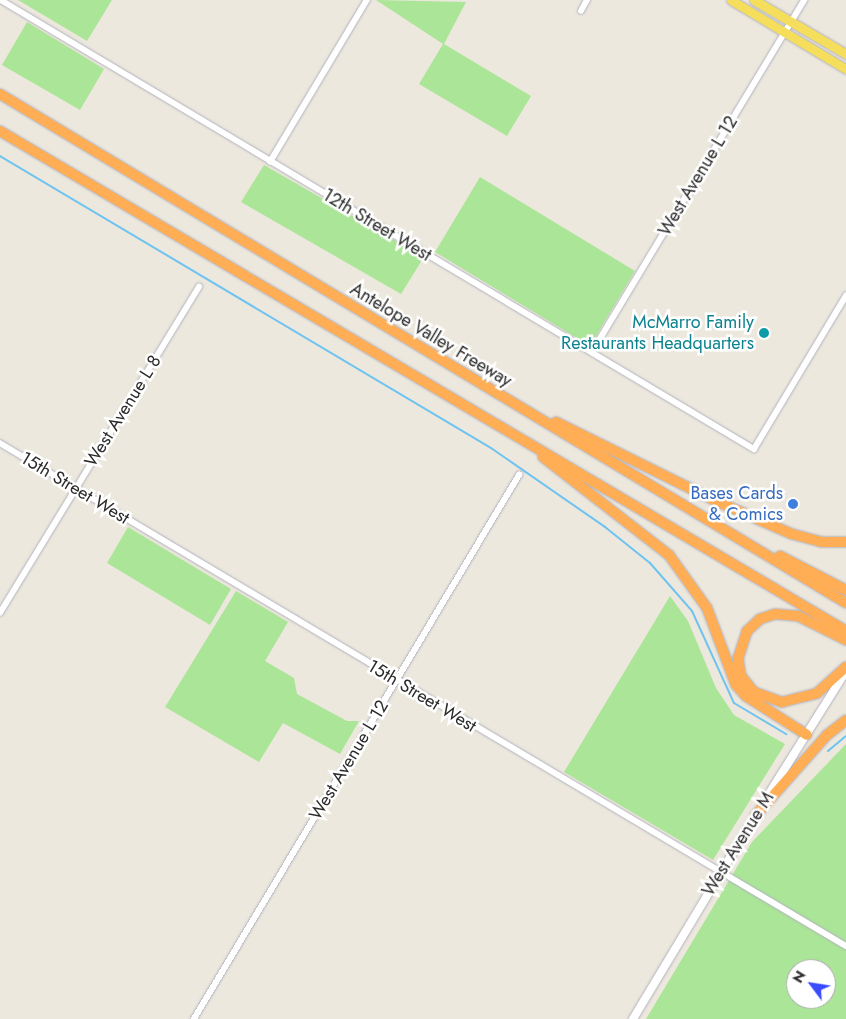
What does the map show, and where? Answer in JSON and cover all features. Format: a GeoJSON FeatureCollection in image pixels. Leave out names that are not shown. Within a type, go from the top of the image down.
{"type":"FeatureCollection","features":[{"type":"Feature","properties":{"kind":"highway","name":"Antelope Valley Freeway"},"geometry":{"type":"LineString","coordinates":[[0,94],[846,603]]}},
{"type":"Feature","properties":{"kind":"highway"},"geometry":{"type":"LineString","coordinates":[[0,131],[846,631]]}},
{"type":"Feature","properties":{"kind":"highway"},"geometry":{"type":"LineString","coordinates":[[498,394],[716,501],[792,534],[821,542],[846,542]]}},
{"type":"Feature","properties":{"kind":"highway"},"geometry":{"type":"LineString","coordinates":[[532,446],[549,464],[652,538],[669,555],[707,608],[736,685],[746,696],[807,735]]}},
{"type":"Feature","properties":{"kind":"highway"},"geometry":{"type":"LineString","coordinates":[[706,519],[846,590]]}},
{"type":"Feature","properties":{"kind":"highway"},"geometry":{"type":"LineString","coordinates":[[846,640],[798,616],[775,614],[760,619],[747,631],[738,658],[741,676],[754,692],[782,702],[817,694],[846,668]]}},
{"type":"Feature","properties":{"kind":"highway"},"geometry":{"type":"LineString","coordinates":[[755,816],[827,735],[846,720]]}},
{"type":"Feature","properties":{"kind":"main road"},"geometry":{"type":"LineString","coordinates":[[730,0],[846,69]]}},
{"type":"Feature","properties":{"kind":"main road"},"geometry":{"type":"LineString","coordinates":[[754,0],[846,54]]}},
{"type":"Feature","properties":{"kind":"main road","name":"West Avenue M"},"geometry":{"type":"LineString","coordinates":[[633,1019],[720,872],[846,672]]}},
{"type":"Feature","properties":{"kind":"street","name":"12th Street West"},"geometry":{"type":"LineString","coordinates":[[1,0],[754,449],[846,296]]}},
{"type":"Feature","properties":{"kind":"street"},"geometry":{"type":"LineString","coordinates":[[270,162],[367,0]]}},
{"type":"Feature","properties":{"kind":"street"},"geometry":{"type":"LineString","coordinates":[[581,11],[587,0]]}},
{"type":"Feature","properties":{"kind":"street","name":"West Avenue L 12"},"geometry":{"type":"LineString","coordinates":[[592,352],[804,0]]}},
{"type":"Feature","properties":{"kind":"street","name":"West Avenue L 8"},"geometry":{"type":"LineString","coordinates":[[0,613],[199,287]]}},
{"type":"Feature","properties":{"kind":"street","name":"15th Street West"},"geometry":{"type":"LineString","coordinates":[[0,443],[397,681],[846,946]]}},
{"type":"Feature","properties":{"kind":"street","name":"West Avenue L 12"},"geometry":{"type":"LineString","coordinates":[[194,1019],[518,475]]}},
{"type":"Feature","properties":{"kind":"green space"},"geometry":{"type":"Polygon","coordinates":[[[18,0],[112,0],[87,41],[18,0]]]}},
{"type":"Feature","properties":{"kind":"green space"},"geometry":{"type":"Polygon","coordinates":[[[376,0],[466,2],[444,44],[531,96],[507,136],[419,84],[443,44],[376,0]]]}},
{"type":"Feature","properties":{"kind":"green space"},"geometry":{"type":"Polygon","coordinates":[[[27,22],[104,69],[80,110],[2,65],[27,22]]]}},
{"type":"Feature","properties":{"kind":"green space"},"geometry":{"type":"Polygon","coordinates":[[[264,165],[424,257],[401,294],[241,202],[264,165]]]}},
{"type":"Feature","properties":{"kind":"green space"},"geometry":{"type":"Polygon","coordinates":[[[480,177],[635,271],[590,346],[435,252],[480,177]]]}},
{"type":"Feature","properties":{"kind":"green space"},"geometry":{"type":"Polygon","coordinates":[[[128,527],[231,589],[210,625],[107,563],[128,527]]]}},
{"type":"Feature","properties":{"kind":"green space"},"geometry":{"type":"Polygon","coordinates":[[[236,591],[288,622],[265,661],[294,678],[297,694],[347,721],[359,721],[340,754],[283,723],[259,762],[165,707],[236,591]]]}},
{"type":"Feature","properties":{"kind":"green space"},"geometry":{"type":"Polygon","coordinates":[[[670,596],[688,621],[716,688],[734,715],[785,744],[713,860],[564,772],[670,596]]]}},
{"type":"Feature","properties":{"kind":"green space"},"geometry":{"type":"Polygon","coordinates":[[[846,744],[846,1019],[646,1019],[752,842],[846,744]]]}},
{"type":"Feature","properties":{"kind":"waterway"},"geometry":{"type":"LineString","coordinates":[[0,156],[491,448],[605,527],[650,563],[692,611],[734,703],[786,734]]}},
{"type":"Feature","properties":{"kind":"waterway"},"geometry":{"type":"LineString","coordinates":[[828,751],[846,736]]}},
{"type":"Feature","properties":{"kind":"place","name":"McMarro Family Restaurants Headquarters"},"geometry":{"type":"Point","coordinates":[764,333]}},
{"type":"Feature","properties":{"kind":"place","name":"Bases Cards & Comics"},"geometry":{"type":"Point","coordinates":[793,504]}}]}
